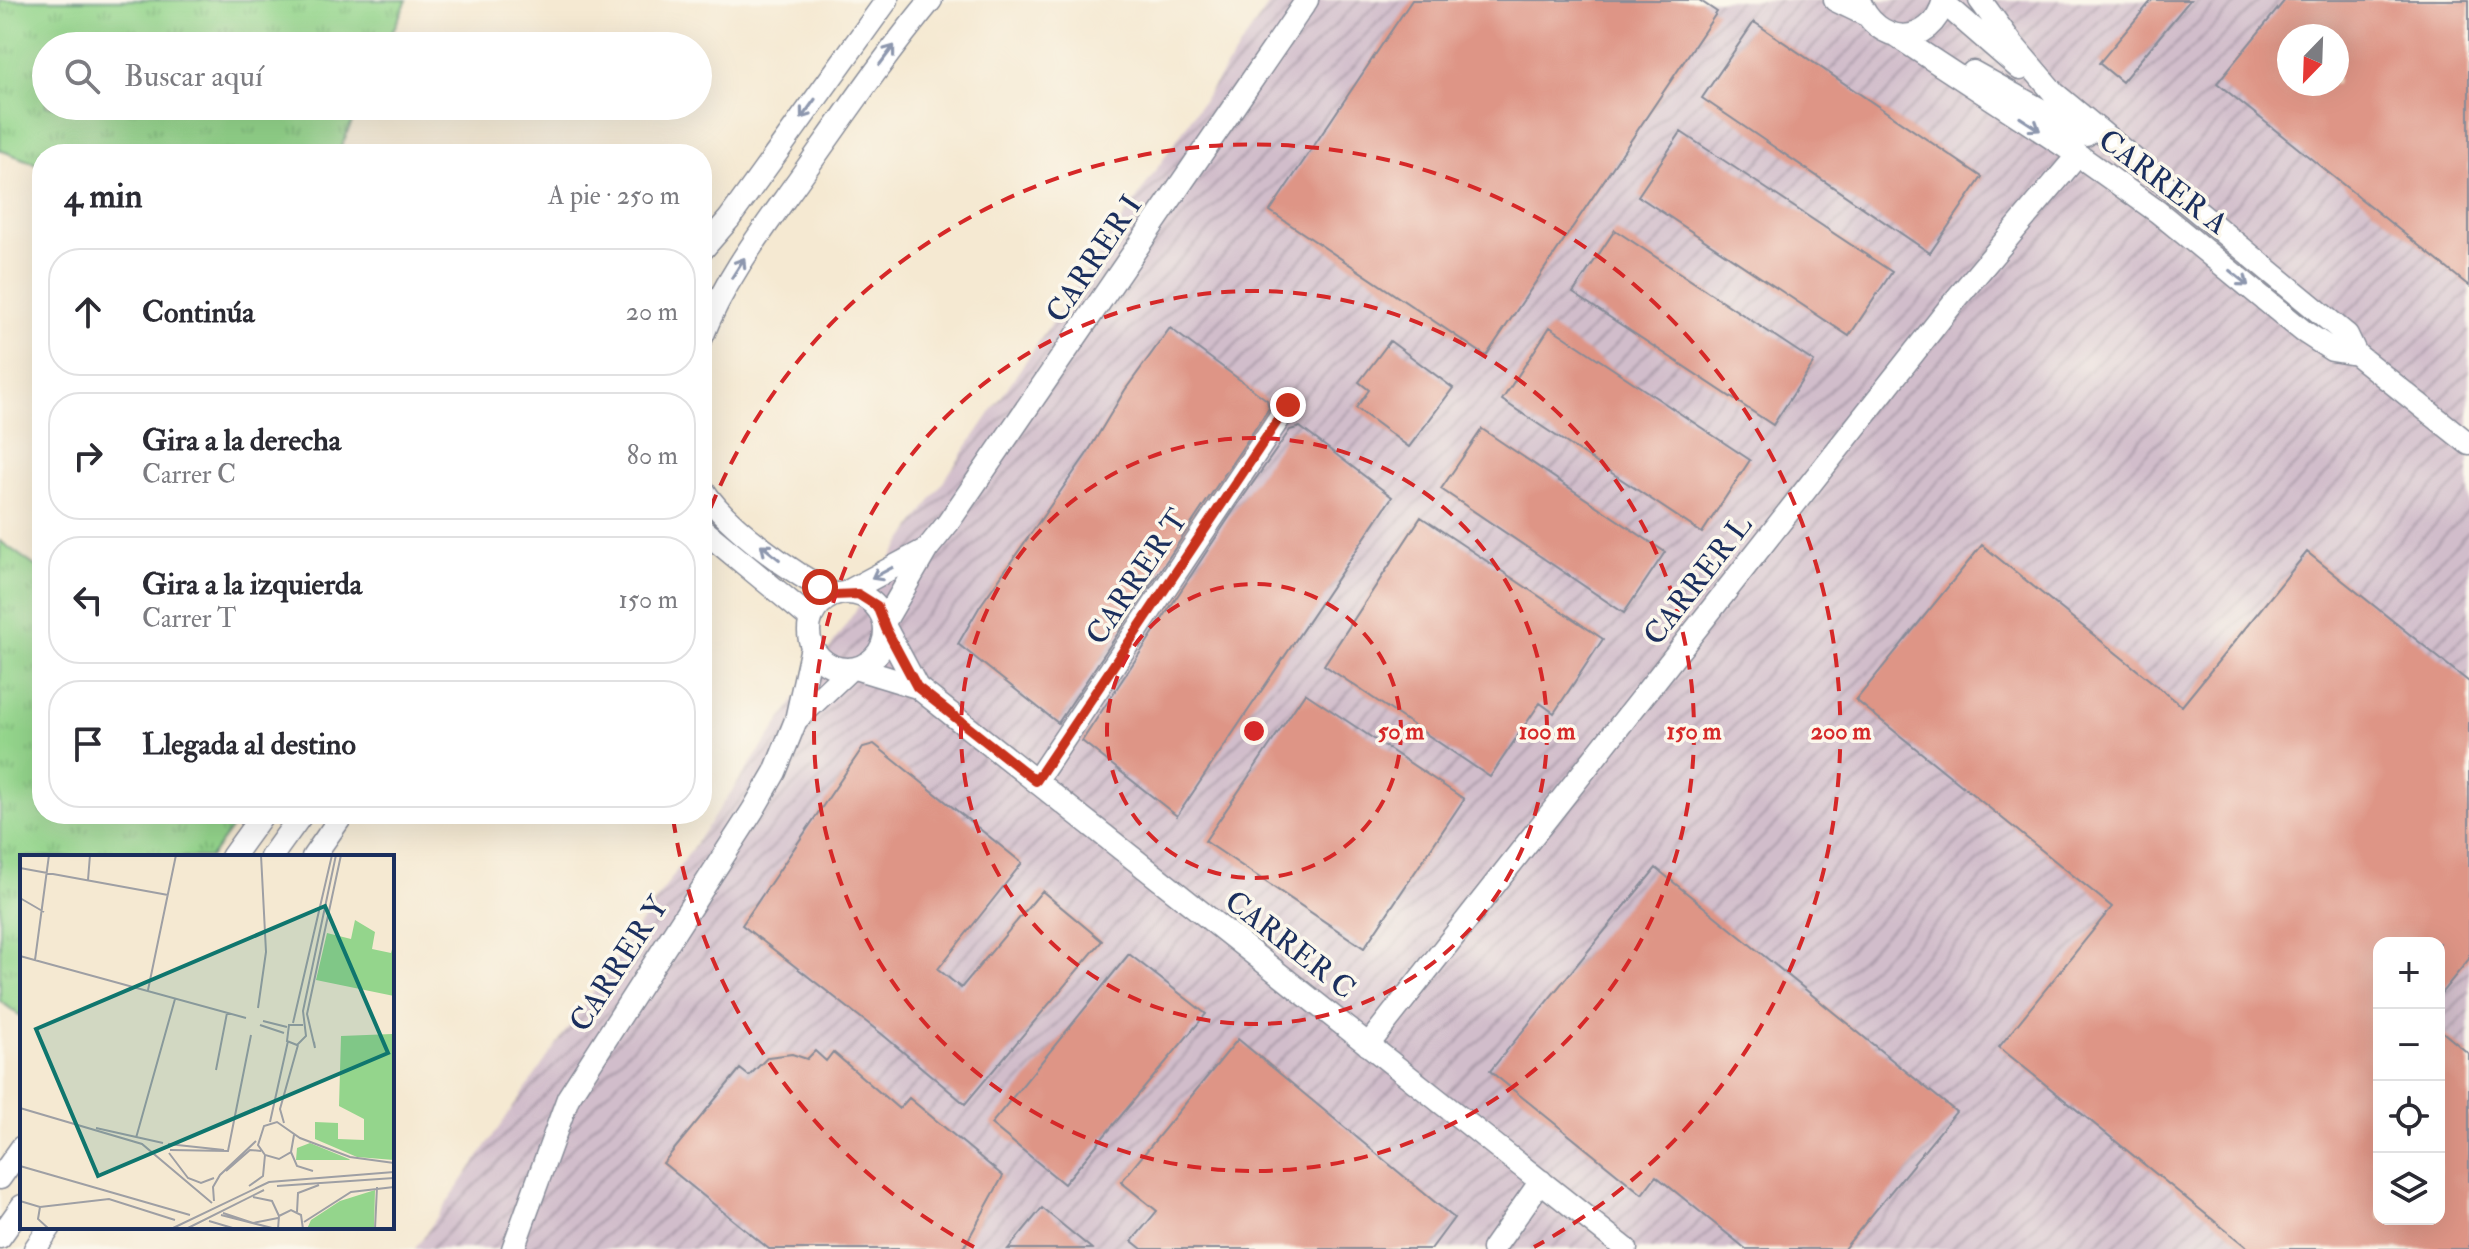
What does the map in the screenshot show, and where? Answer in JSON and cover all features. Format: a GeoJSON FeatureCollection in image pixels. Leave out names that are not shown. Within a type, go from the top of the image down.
{"type":"FeatureCollection","features":[{"type":"Feature","properties":{"kind":"street"},"geometry":{"type":"LineString","coordinates":[[712,239],[887,0]]}},
{"type":"Feature","properties":{"kind":"street"},"geometry":{"type":"LineString","coordinates":[[712,312],[739,266],[888,52],[931,0]]}},
{"type":"Feature","properties":{"kind":"street","name":"CARRER I"},"geometry":{"type":"LineString","coordinates":[[885,625],[927,549],[948,523],[1307,0]]}},
{"type":"Feature","properties":{"kind":"street"},"geometry":{"type":"LineString","coordinates":[[1835,0],[1862,7]]}},
{"type":"Feature","properties":{"kind":"street"},"geometry":{"type":"LineString","coordinates":[[1980,0],[2013,45],[2049,86]]}},
{"type":"Feature","properties":{"kind":"street"},"geometry":{"type":"LineString","coordinates":[[1895,35],[1911,35],[1926,28],[1937,17],[1944,2],[2017,67],[2049,86]]}},
{"type":"Feature","properties":{"kind":"street","name":"CARRER A"},"geometry":{"type":"LineString","coordinates":[[1862,7],[1872,24],[1932,57],[2158,212],[2303,331],[2332,350],[2356,354]]}},
{"type":"Feature","properties":{"kind":"street","name":"CARRER A"},"geometry":{"type":"LineString","coordinates":[[1932,57],[1966,68],[2022,97],[2115,155],[2124,152]]}},
{"type":"Feature","properties":{"kind":"street","name":"CARRER A"},"geometry":{"type":"LineString","coordinates":[[2049,86],[2104,136],[2347,335],[2356,354],[2469,444]]}},
{"type":"Feature","properties":{"kind":"street","name":"CARRER L"},"geometry":{"type":"LineString","coordinates":[[1368,1045],[1957,298],[2078,155]]}},
{"type":"Feature","properties":{"kind":"street","name":"CARRER T"},"geometry":{"type":"LineString","coordinates":[[1036,781],[1288,405]]}},
{"type":"Feature","properties":{"kind":"street"},"geometry":{"type":"LineString","coordinates":[[712,500],[729,520],[786,566],[840,594],[867,598],[877,606],[885,625],[881,651],[872,661],[853,669],[835,668],[819,658],[812,647],[809,628],[817,607],[840,594]]}},
{"type":"Feature","properties":{"kind":"street"},"geometry":{"type":"LineString","coordinates":[[712,537],[811,619]]}},
{"type":"Feature","properties":{"kind":"street","name":"CARRER I"},"geometry":{"type":"LineString","coordinates":[[840,594],[927,549]]}},
{"type":"Feature","properties":{"kind":"street","name":"CARRER C"},"geometry":{"type":"LineString","coordinates":[[885,625],[917,687]]}},
{"type":"Feature","properties":{"kind":"street","name":"CARRER Y"},"geometry":{"type":"LineString","coordinates":[[513,1249],[568,1098],[775,772],[796,720],[812,647]]}},
{"type":"Feature","properties":{"kind":"street","name":"CARRER C"},"geometry":{"type":"LineString","coordinates":[[853,669],[917,687],[1626,1249]]}},
{"type":"Feature","properties":{"kind":"street","name":"CARRER Y"},"geometry":{"type":"LineString","coordinates":[[796,720],[853,669]]}},
{"type":"Feature","properties":{"kind":"street"},"geometry":{"type":"LineString","coordinates":[[233,855],[256,824]]}},
{"type":"Feature","properties":{"kind":"street"},"geometry":{"type":"LineString","coordinates":[[272,855],[295,824]]}},
{"type":"Feature","properties":{"kind":"street"},"geometry":{"type":"LineString","coordinates":[[314,855],[336,824]]}},
{"type":"Feature","properties":{"kind":"street"},"geometry":{"type":"LineString","coordinates":[[0,1178],[20,1150]]}},
{"type":"Feature","properties":{"kind":"street"},"geometry":{"type":"LineString","coordinates":[[1493,1249],[1541,1181]]}},
{"type":"Feature","properties":{"kind":"street"},"geometry":{"type":"LineString","coordinates":[[0,1237],[20,1209]]}},
{"type":"Feature","properties":{"kind":"street"},"geometry":{"type":"LineString","coordinates":[[35,1249],[49,1229]]}},
{"type":"Feature","properties":{"kind":"shaded area"},"geometry":{"type":"Polygon","coordinates":[[[1272,0],[2469,0],[2469,1249],[415,1249],[709,824],[712,824],[712,820],[1272,0]]]}},
{"type":"Feature","properties":{"kind":"green space"},"geometry":{"type":"Polygon","coordinates":[[[0,0],[407,0],[392,32],[32,32],[32,120],[353,120],[342,144],[32,144],[32,162],[0,150],[0,0]]]}},
{"type":"Feature","properties":{"kind":"green space"},"geometry":{"type":"Polygon","coordinates":[[[0,541],[32,564],[32,824],[235,824],[211,855],[20,855],[20,1016],[0,1001],[0,541]]]}},
{"type":"Feature","properties":{"kind":"building"},"geometry":{"type":"Polygon","coordinates":[[[1412,0],[1699,0],[1717,12],[1486,356],[1270,211],[1412,0]]]}},
{"type":"Feature","properties":{"kind":"building"},"geometry":{"type":"Polygon","coordinates":[[[2152,0],[2190,0],[2122,82],[2099,63],[2152,0]]]}},
{"type":"Feature","properties":{"kind":"building"},"geometry":{"type":"Polygon","coordinates":[[[2285,0],[2469,0],[2469,286],[2217,83],[2285,0]]]}},
{"type":"Feature","properties":{"kind":"building"},"geometry":{"type":"Polygon","coordinates":[[[1754,22],[1982,177],[1930,253],[1702,98],[1754,22]]]}},
{"type":"Feature","properties":{"kind":"building"},"geometry":{"type":"Polygon","coordinates":[[[1681,132],[1892,272],[1849,336],[1638,196],[1681,132]]]}},
{"type":"Feature","properties":{"kind":"building"},"geometry":{"type":"Polygon","coordinates":[[[1615,230],[1814,362],[1773,425],[1573,293],[1615,230]]]}},
{"type":"Feature","properties":{"kind":"building"},"geometry":{"type":"Polygon","coordinates":[[[1550,327],[1750,460],[1702,533],[1502,400],[1550,327]]]}},
{"type":"Feature","properties":{"kind":"building"},"geometry":{"type":"Polygon","coordinates":[[[1170,328],[1267,400],[1269,408],[1058,723],[958,644],[980,606],[1170,328]]]}},
{"type":"Feature","properties":{"kind":"building"},"geometry":{"type":"Polygon","coordinates":[[[1390,341],[1453,388],[1409,447],[1356,408],[1369,390],[1359,382],[1390,341]]]}},
{"type":"Feature","properties":{"kind":"building"},"geometry":{"type":"Polygon","coordinates":[[[1300,427],[1392,497],[1177,816],[1082,741],[1234,510],[1290,430],[1300,427]]]}},
{"type":"Feature","properties":{"kind":"building"},"geometry":{"type":"Polygon","coordinates":[[[1482,429],[1665,552],[1624,613],[1441,489],[1482,429]]]}},
{"type":"Feature","properties":{"kind":"building"},"geometry":{"type":"Polygon","coordinates":[[[1421,517],[1603,639],[1554,713],[1540,703],[1490,777],[1324,665],[1421,517]]]}},
{"type":"Feature","properties":{"kind":"building"},"geometry":{"type":"Polygon","coordinates":[[[1982,545],[2182,706],[2307,552],[2469,682],[2469,959],[2445,989],[2445,937],[2373,937],[2373,1225],[2445,1225],[2445,1034],[2469,1054],[2469,1249],[2249,1249],[1999,1047],[2112,907],[1856,700],[1982,545]]]}},
{"type":"Feature","properties":{"kind":"building"},"geometry":{"type":"Polygon","coordinates":[[[1305,693],[1464,799],[1364,948],[1205,841],[1305,693]]]}},
{"type":"Feature","properties":{"kind":"building"},"geometry":{"type":"Polygon","coordinates":[[[874,744],[1022,863],[938,969],[961,988],[1042,891],[1102,941],[965,1104],[883,1035],[742,925],[863,747],[874,744]]]}},
{"type":"Feature","properties":{"kind":"building"},"geometry":{"type":"Polygon","coordinates":[[[1656,868],[1956,1112],[1844,1249],[1746,1249],[1656,1176],[1642,1194],[1490,1071],[1656,868]]]}},
{"type":"Feature","properties":{"kind":"building"},"geometry":{"type":"Polygon","coordinates":[[[1129,954],[1206,1014],[1064,1184],[991,1124],[1129,954]]]}},
{"type":"Feature","properties":{"kind":"building"},"geometry":{"type":"Polygon","coordinates":[[[1238,1039],[1454,1218],[1431,1249],[1142,1249],[1132,1241],[1157,1211],[1121,1182],[1238,1039]]]}},
{"type":"Feature","properties":{"kind":"building"},"geometry":{"type":"Polygon","coordinates":[[[815,1051],[826,1061],[833,1052],[899,1109],[909,1098],[1003,1176],[963,1249],[769,1249],[663,1163],[740,1069],[749,1076],[768,1057],[792,1054],[807,1059],[815,1051]]]}},
{"type":"Feature","properties":{"kind":"building"},"geometry":{"type":"Polygon","coordinates":[[[1042,1208],[1092,1249],[1008,1249],[1042,1208]]]}},
{"type":"Feature","properties":{"kind":"route"},"geometry":{"type":"LineString","coordinates":[[820,587],[835,595],[858,594],[877,606],[917,687],[1036,781],[1288,405]]}}]}
